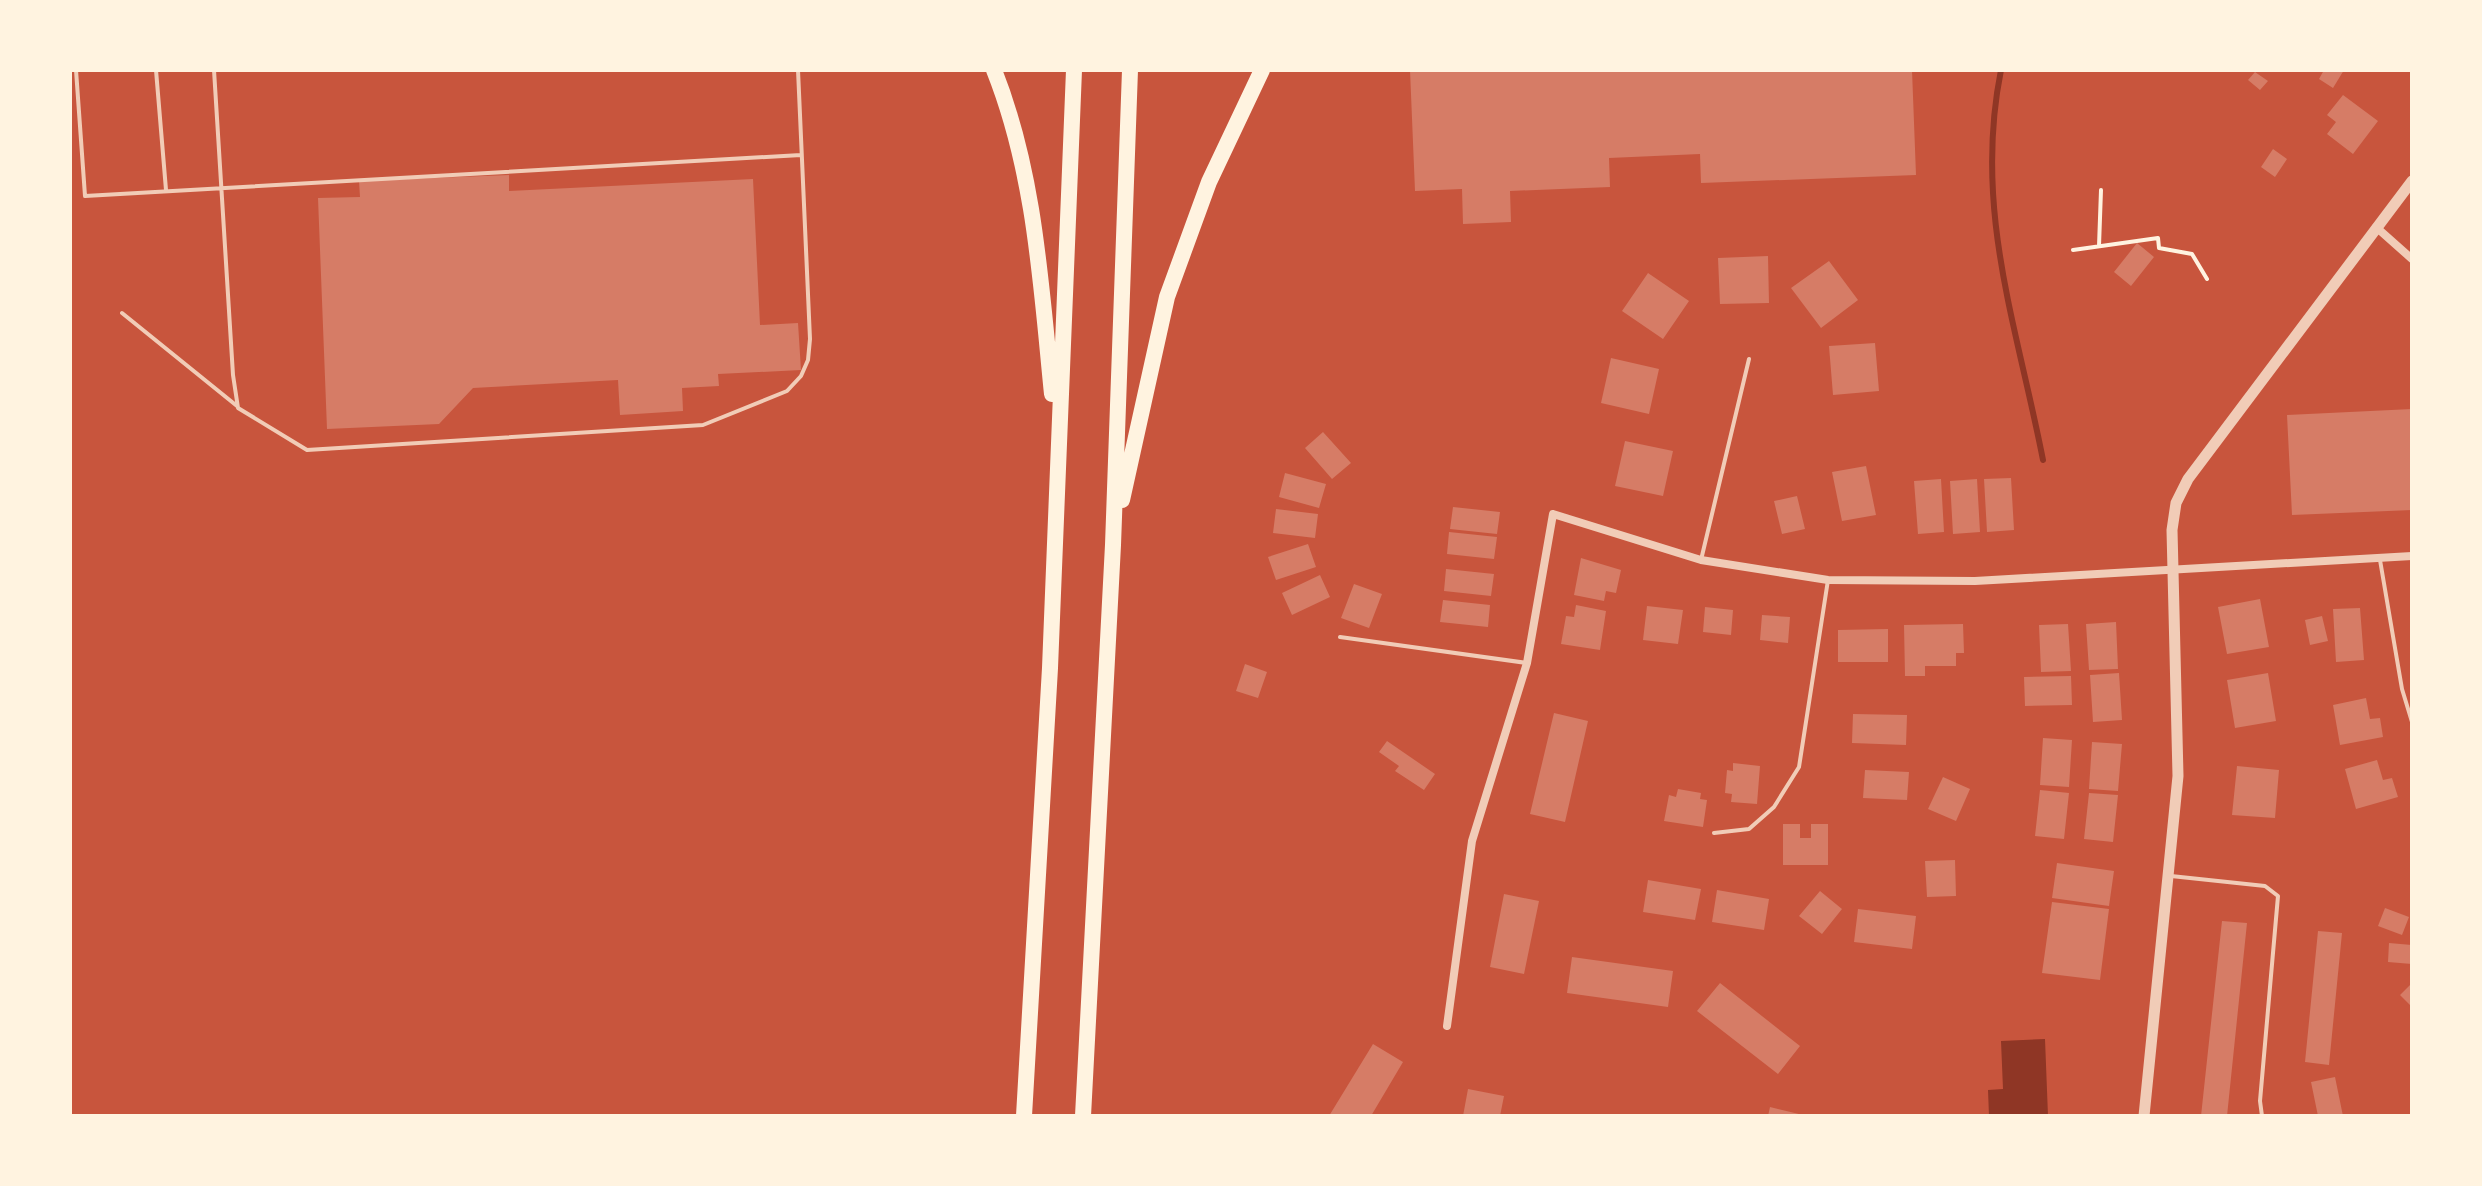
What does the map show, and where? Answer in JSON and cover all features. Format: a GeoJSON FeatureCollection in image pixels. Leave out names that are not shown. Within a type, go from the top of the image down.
{"type":"FeatureCollection","features":[{"type":"Feature","properties":{"kind":"highway"},"geometry":{"type":"LineString","coordinates":[[994,70],[1024,166],[1038,253],[1058,453]]}},
{"type":"Feature","properties":{"kind":"highway"},"geometry":{"type":"LineString","coordinates":[[1024,1116],[1050,668],[1074,70]]}},
{"type":"Feature","properties":{"kind":"highway"},"geometry":{"type":"LineString","coordinates":[[1083,1116],[1113,545],[1130,70]]}},
{"type":"Feature","properties":{"kind":"highway"},"geometry":{"type":"LineString","coordinates":[[1113,545],[1167,297],[1209,182],[1262,70]]}},
{"type":"Feature","properties":{"kind":"street"},"geometry":{"type":"LineString","coordinates":[[2144,1116],[2178,776],[2170,569],[2176,503],[2188,479],[2412,181]]}},
{"type":"Feature","properties":{"kind":"street"},"geometry":{"type":"LineString","coordinates":[[2376,227],[2412,259]]}},
{"type":"Feature","properties":{"kind":"street"},"geometry":{"type":"LineString","coordinates":[[1447,1026],[1472,841],[1527,663],[1553,514],[1701,560],[1828,580],[1975,581],[2412,556]]}},
{"type":"Feature","properties":{"kind":"lane"},"geometry":{"type":"LineString","coordinates":[[76,70],[85,196],[801,155]]}},
{"type":"Feature","properties":{"kind":"lane"},"geometry":{"type":"LineString","coordinates":[[156,70],[166,190]]}},
{"type":"Feature","properties":{"kind":"lane"},"geometry":{"type":"LineString","coordinates":[[214,70],[219,186],[238,408]]}},
{"type":"Feature","properties":{"kind":"lane"},"geometry":{"type":"LineString","coordinates":[[122,313],[238,408],[307,450],[703,425],[762,404],[787,391],[801,376],[808,360],[798,70]]}},
{"type":"Feature","properties":{"kind":"lane"},"geometry":{"type":"LineString","coordinates":[[1701,560],[1749,359]]}},
{"type":"Feature","properties":{"kind":"lane"},"geometry":{"type":"LineString","coordinates":[[2380,558],[2402,689],[2412,722]]}},
{"type":"Feature","properties":{"kind":"lane"},"geometry":{"type":"LineString","coordinates":[[1714,833],[1749,829],[1774,807],[1799,767],[1828,580]]}},
{"type":"Feature","properties":{"kind":"lane"},"geometry":{"type":"LineString","coordinates":[[1340,637],[1527,663]]}},
{"type":"Feature","properties":{"kind":"lane"},"geometry":{"type":"LineString","coordinates":[[2168,876],[2265,886],[2278,896],[2260,1101],[2262,1116]]}},
{"type":"Feature","properties":{"kind":"path"},"geometry":{"type":"LineString","coordinates":[[2099,246],[2101,190]]}},
{"type":"Feature","properties":{"kind":"path"},"geometry":{"type":"LineString","coordinates":[[2073,250],[2158,238],[2159,248],[2192,254],[2207,279]]}},
{"type":"Feature","properties":{"kind":"shaded area"},"geometry":{"type":"Polygon","coordinates":[[[2045,1039],[2048,1116],[1989,1116],[1988,1090],[2003,1089],[2001,1041],[2045,1039]]]}},
{"type":"Feature","properties":{"kind":"building"},"geometry":{"type":"Polygon","coordinates":[[[1410,70],[1912,70],[1916,175],[1701,183],[1700,154],[1609,158],[1610,187],[1510,191],[1511,222],[1463,224],[1462,189],[1415,191],[1410,70]]]}},
{"type":"Feature","properties":{"kind":"building"},"geometry":{"type":"Polygon","coordinates":[[[2324,70],[2344,70],[2333,88],[2319,79],[2324,70]]]}},
{"type":"Feature","properties":{"kind":"building"},"geometry":{"type":"Polygon","coordinates":[[[2255,72],[2268,81],[2260,90],[2248,80],[2255,72]]]}},
{"type":"Feature","properties":{"kind":"building"},"geometry":{"type":"Polygon","coordinates":[[[2343,95],[2378,121],[2353,154],[2327,134],[2336,122],[2327,115],[2343,95]]]}},
{"type":"Feature","properties":{"kind":"building"},"geometry":{"type":"Polygon","coordinates":[[[2273,149],[2287,159],[2275,177],[2261,167],[2273,149]]]}},
{"type":"Feature","properties":{"kind":"building"},"geometry":{"type":"Polygon","coordinates":[[[509,175],[509,191],[753,179],[760,325],[798,323],[801,370],[718,374],[719,386],[682,388],[683,411],[620,415],[618,380],[473,388],[439,424],[327,429],[318,198],[360,197],[359,181],[509,175]]]}},
{"type":"Feature","properties":{"kind":"building"},"geometry":{"type":"Polygon","coordinates":[[[2137,243],[2154,257],[2131,286],[2114,272],[2137,243]]]}},
{"type":"Feature","properties":{"kind":"building"},"geometry":{"type":"Polygon","coordinates":[[[1768,256],[1769,303],[1720,304],[1718,258],[1768,256]]]}},
{"type":"Feature","properties":{"kind":"building"},"geometry":{"type":"Polygon","coordinates":[[[1829,261],[1858,300],[1821,328],[1791,288],[1829,261]]]}},
{"type":"Feature","properties":{"kind":"building"},"geometry":{"type":"Polygon","coordinates":[[[1648,273],[1689,301],[1663,339],[1622,311],[1648,273]]]}},
{"type":"Feature","properties":{"kind":"building"},"geometry":{"type":"Polygon","coordinates":[[[1875,343],[1879,391],[1833,395],[1829,346],[1875,343]]]}},
{"type":"Feature","properties":{"kind":"building"},"geometry":{"type":"Polygon","coordinates":[[[1611,358],[1659,369],[1649,414],[1601,403],[1611,358]]]}},
{"type":"Feature","properties":{"kind":"building"},"geometry":{"type":"Polygon","coordinates":[[[2412,409],[2412,510],[2292,515],[2287,415],[2412,409]]]}},
{"type":"Feature","properties":{"kind":"building"},"geometry":{"type":"Polygon","coordinates":[[[1323,432],[1351,463],[1332,479],[1305,448],[1323,432]]]}},
{"type":"Feature","properties":{"kind":"building"},"geometry":{"type":"Polygon","coordinates":[[[1625,441],[1673,451],[1663,496],[1615,486],[1625,441]]]}},
{"type":"Feature","properties":{"kind":"building"},"geometry":{"type":"Polygon","coordinates":[[[1866,466],[1876,515],[1842,521],[1832,472],[1866,466]]]}},
{"type":"Feature","properties":{"kind":"building"},"geometry":{"type":"Polygon","coordinates":[[[1285,473],[1326,484],[1319,508],[1279,497],[1285,473]]]}},
{"type":"Feature","properties":{"kind":"building"},"geometry":{"type":"Polygon","coordinates":[[[2011,478],[2014,530],[1987,532],[1984,479],[2011,478]]]}},
{"type":"Feature","properties":{"kind":"building"},"geometry":{"type":"Polygon","coordinates":[[[1941,479],[1944,532],[1918,534],[1914,481],[1941,479]]]}},
{"type":"Feature","properties":{"kind":"building"},"geometry":{"type":"Polygon","coordinates":[[[1977,479],[1980,532],[1953,534],[1950,481],[1977,479]]]}},
{"type":"Feature","properties":{"kind":"building"},"geometry":{"type":"Polygon","coordinates":[[[1797,496],[1805,529],[1782,534],[1774,501],[1797,496]]]}},
{"type":"Feature","properties":{"kind":"building"},"geometry":{"type":"Polygon","coordinates":[[[1453,507],[1500,512],[1497,534],[1450,529],[1453,507]]]}},
{"type":"Feature","properties":{"kind":"building"},"geometry":{"type":"Polygon","coordinates":[[[1276,509],[1318,514],[1315,538],[1273,533],[1276,509]]]}},
{"type":"Feature","properties":{"kind":"building"},"geometry":{"type":"Polygon","coordinates":[[[1449,532],[1497,537],[1494,559],[1447,554],[1449,532]]]}},
{"type":"Feature","properties":{"kind":"building"},"geometry":{"type":"Polygon","coordinates":[[[1308,544],[1316,567],[1276,580],[1268,557],[1308,544]]]}},
{"type":"Feature","properties":{"kind":"building"},"geometry":{"type":"Polygon","coordinates":[[[1581,558],[1621,570],[1616,593],[1606,591],[1604,601],[1574,595],[1581,558]]]}},
{"type":"Feature","properties":{"kind":"building"},"geometry":{"type":"Polygon","coordinates":[[[1446,569],[1494,574],[1491,596],[1444,591],[1446,569]]]}},
{"type":"Feature","properties":{"kind":"building"},"geometry":{"type":"Polygon","coordinates":[[[1320,575],[1330,597],[1292,615],[1282,593],[1320,575]]]}},
{"type":"Feature","properties":{"kind":"building"},"geometry":{"type":"Polygon","coordinates":[[[1354,584],[1382,594],[1369,628],[1341,618],[1354,584]]]}},
{"type":"Feature","properties":{"kind":"building"},"geometry":{"type":"Polygon","coordinates":[[[2260,599],[2269,647],[2227,654],[2218,607],[2260,599]]]}},
{"type":"Feature","properties":{"kind":"building"},"geometry":{"type":"Polygon","coordinates":[[[1443,600],[1490,605],[1488,627],[1440,622],[1443,600]]]}},
{"type":"Feature","properties":{"kind":"building"},"geometry":{"type":"Polygon","coordinates":[[[1576,605],[1606,611],[1600,650],[1561,644],[1566,616],[1574,617],[1576,605]]]}},
{"type":"Feature","properties":{"kind":"building"},"geometry":{"type":"Polygon","coordinates":[[[1647,606],[1683,610],[1678,644],[1643,640],[1647,606]]]}},
{"type":"Feature","properties":{"kind":"building"},"geometry":{"type":"Polygon","coordinates":[[[1705,607],[1733,610],[1731,635],[1703,632],[1705,607]]]}},
{"type":"Feature","properties":{"kind":"building"},"geometry":{"type":"Polygon","coordinates":[[[2360,608],[2364,660],[2336,662],[2333,609],[2360,608]]]}},
{"type":"Feature","properties":{"kind":"building"},"geometry":{"type":"Polygon","coordinates":[[[1762,615],[1790,617],[1788,643],[1760,640],[1762,615]]]}},
{"type":"Feature","properties":{"kind":"building"},"geometry":{"type":"Polygon","coordinates":[[[2322,616],[2328,641],[2310,645],[2305,620],[2322,616]]]}},
{"type":"Feature","properties":{"kind":"building"},"geometry":{"type":"Polygon","coordinates":[[[2116,622],[2118,669],[2089,670],[2086,624],[2116,622]]]}},
{"type":"Feature","properties":{"kind":"building"},"geometry":{"type":"Polygon","coordinates":[[[1963,624],[1964,653],[1956,653],[1956,666],[1925,666],[1925,676],[1905,676],[1904,625],[1963,624]]]}},
{"type":"Feature","properties":{"kind":"building"},"geometry":{"type":"Polygon","coordinates":[[[2068,624],[2071,671],[2041,672],[2039,625],[2068,624]]]}},
{"type":"Feature","properties":{"kind":"building"},"geometry":{"type":"Polygon","coordinates":[[[1888,629],[1888,662],[1838,662],[1838,630],[1888,629]]]}},
{"type":"Feature","properties":{"kind":"building"},"geometry":{"type":"Polygon","coordinates":[[[1245,664],[1267,672],[1258,698],[1236,691],[1245,664]]]}},
{"type":"Feature","properties":{"kind":"building"},"geometry":{"type":"Polygon","coordinates":[[[2119,673],[2122,720],[2093,722],[2090,675],[2119,673]]]}},
{"type":"Feature","properties":{"kind":"building"},"geometry":{"type":"Polygon","coordinates":[[[2268,673],[2276,721],[2235,728],[2227,680],[2268,673]]]}},
{"type":"Feature","properties":{"kind":"building"},"geometry":{"type":"Polygon","coordinates":[[[2071,676],[2072,705],[2025,706],[2024,677],[2071,676]]]}},
{"type":"Feature","properties":{"kind":"building"},"geometry":{"type":"Polygon","coordinates":[[[2366,698],[2370,719],[2380,718],[2383,737],[2340,745],[2333,705],[2366,698]]]}},
{"type":"Feature","properties":{"kind":"building"},"geometry":{"type":"Polygon","coordinates":[[[1554,713],[1588,721],[1565,822],[1530,814],[1554,713]]]}},
{"type":"Feature","properties":{"kind":"building"},"geometry":{"type":"Polygon","coordinates":[[[1853,714],[1907,715],[1906,745],[1852,743],[1853,714]]]}},
{"type":"Feature","properties":{"kind":"building"},"geometry":{"type":"Polygon","coordinates":[[[2043,738],[2072,740],[2069,787],[2040,785],[2043,738]]]}},
{"type":"Feature","properties":{"kind":"building"},"geometry":{"type":"Polygon","coordinates":[[[1387,741],[1435,774],[1424,790],[1395,771],[1399,766],[1379,752],[1387,741]]]}},
{"type":"Feature","properties":{"kind":"building"},"geometry":{"type":"Polygon","coordinates":[[[2092,742],[2122,744],[2118,791],[2089,789],[2092,742]]]}},
{"type":"Feature","properties":{"kind":"building"},"geometry":{"type":"Polygon","coordinates":[[[2377,760],[2383,780],[2392,778],[2398,797],[2356,809],[2345,769],[2377,760]]]}},
{"type":"Feature","properties":{"kind":"building"},"geometry":{"type":"Polygon","coordinates":[[[1733,763],[1760,766],[1757,804],[1731,802],[1732,794],[1725,793],[1727,770],[1733,771],[1733,763]]]}},
{"type":"Feature","properties":{"kind":"building"},"geometry":{"type":"Polygon","coordinates":[[[2237,766],[2279,770],[2275,818],[2232,815],[2237,766]]]}},
{"type":"Feature","properties":{"kind":"building"},"geometry":{"type":"Polygon","coordinates":[[[1865,770],[1909,772],[1907,800],[1863,798],[1865,770]]]}},
{"type":"Feature","properties":{"kind":"building"},"geometry":{"type":"Polygon","coordinates":[[[1943,777],[1970,789],[1956,821],[1928,809],[1943,777]]]}},
{"type":"Feature","properties":{"kind":"building"},"geometry":{"type":"Polygon","coordinates":[[[1678,789],[1701,793],[1700,799],[1707,800],[1703,827],[1664,821],[1669,795],[1676,797],[1678,789]]]}},
{"type":"Feature","properties":{"kind":"building"},"geometry":{"type":"Polygon","coordinates":[[[2040,790],[2069,793],[2064,839],[2035,836],[2040,790]]]}},
{"type":"Feature","properties":{"kind":"building"},"geometry":{"type":"Polygon","coordinates":[[[2089,793],[2118,795],[2113,842],[2084,839],[2089,793]]]}},
{"type":"Feature","properties":{"kind":"building"},"geometry":{"type":"Polygon","coordinates":[[[1783,824],[1800,824],[1800,838],[1811,838],[1811,824],[1828,824],[1828,865],[1783,865],[1783,824]]]}},
{"type":"Feature","properties":{"kind":"building"},"geometry":{"type":"Polygon","coordinates":[[[1955,860],[1956,896],[1927,897],[1925,861],[1955,860]]]}},
{"type":"Feature","properties":{"kind":"building"},"geometry":{"type":"Polygon","coordinates":[[[2057,863],[2114,871],[2109,906],[2052,898],[2057,863]]]}},
{"type":"Feature","properties":{"kind":"building"},"geometry":{"type":"Polygon","coordinates":[[[1648,880],[1701,889],[1695,920],[1643,912],[1648,880]]]}},
{"type":"Feature","properties":{"kind":"building"},"geometry":{"type":"Polygon","coordinates":[[[1717,890],[1769,899],[1764,930],[1712,922],[1717,890]]]}},
{"type":"Feature","properties":{"kind":"building"},"geometry":{"type":"Polygon","coordinates":[[[1820,891],[1842,909],[1822,934],[1799,916],[1820,891]]]}},
{"type":"Feature","properties":{"kind":"building"},"geometry":{"type":"Polygon","coordinates":[[[1504,894],[1539,901],[1524,974],[1490,967],[1504,894]]]}},
{"type":"Feature","properties":{"kind":"building"},"geometry":{"type":"Polygon","coordinates":[[[2052,902],[2109,909],[2100,980],[2042,973],[2052,902]]]}},
{"type":"Feature","properties":{"kind":"building"},"geometry":{"type":"Polygon","coordinates":[[[2385,908],[2409,917],[2402,935],[2378,926],[2385,908]]]}},
{"type":"Feature","properties":{"kind":"building"},"geometry":{"type":"Polygon","coordinates":[[[1858,909],[1916,916],[1912,949],[1854,942],[1858,909]]]}},
{"type":"Feature","properties":{"kind":"building"},"geometry":{"type":"Polygon","coordinates":[[[2222,921],[2247,923],[2227,1116],[2201,1116],[2222,921]]]}},
{"type":"Feature","properties":{"kind":"building"},"geometry":{"type":"Polygon","coordinates":[[[2318,931],[2342,933],[2329,1065],[2305,1062],[2318,931]]]}},
{"type":"Feature","properties":{"kind":"building"},"geometry":{"type":"Polygon","coordinates":[[[2389,943],[2412,945],[2412,964],[2388,962],[2389,943]]]}},
{"type":"Feature","properties":{"kind":"building"},"geometry":{"type":"Polygon","coordinates":[[[1572,957],[1673,971],[1668,1007],[1567,993],[1572,957]]]}},
{"type":"Feature","properties":{"kind":"building"},"geometry":{"type":"Polygon","coordinates":[[[1720,983],[1800,1046],[1778,1074],[1697,1011],[1720,983]]]}},
{"type":"Feature","properties":{"kind":"building"},"geometry":{"type":"Polygon","coordinates":[[[2412,983],[2412,1007],[2400,995],[2412,983]]]}},
{"type":"Feature","properties":{"kind":"building"},"geometry":{"type":"Polygon","coordinates":[[[1373,1044],[1403,1062],[1371,1116],[1329,1116],[1373,1044]]]}},
{"type":"Feature","properties":{"kind":"building"},"geometry":{"type":"Polygon","coordinates":[[[2335,1077],[2343,1116],[2318,1116],[2311,1082],[2335,1077]]]}},
{"type":"Feature","properties":{"kind":"building"},"geometry":{"type":"Polygon","coordinates":[[[1468,1089],[1504,1096],[1500,1116],[1463,1116],[1468,1089]]]}},
{"type":"Feature","properties":{"kind":"building"},"geometry":{"type":"Polygon","coordinates":[[[1770,1107],[1803,1115],[1803,1116],[1768,1116],[1770,1107]]]}},
{"type":"Feature","properties":{"kind":"waterway"},"geometry":{"type":"LineString","coordinates":[[2001,70],[1994,121],[1992,171],[1995,219],[2011,314],[2043,460]]}}]}
